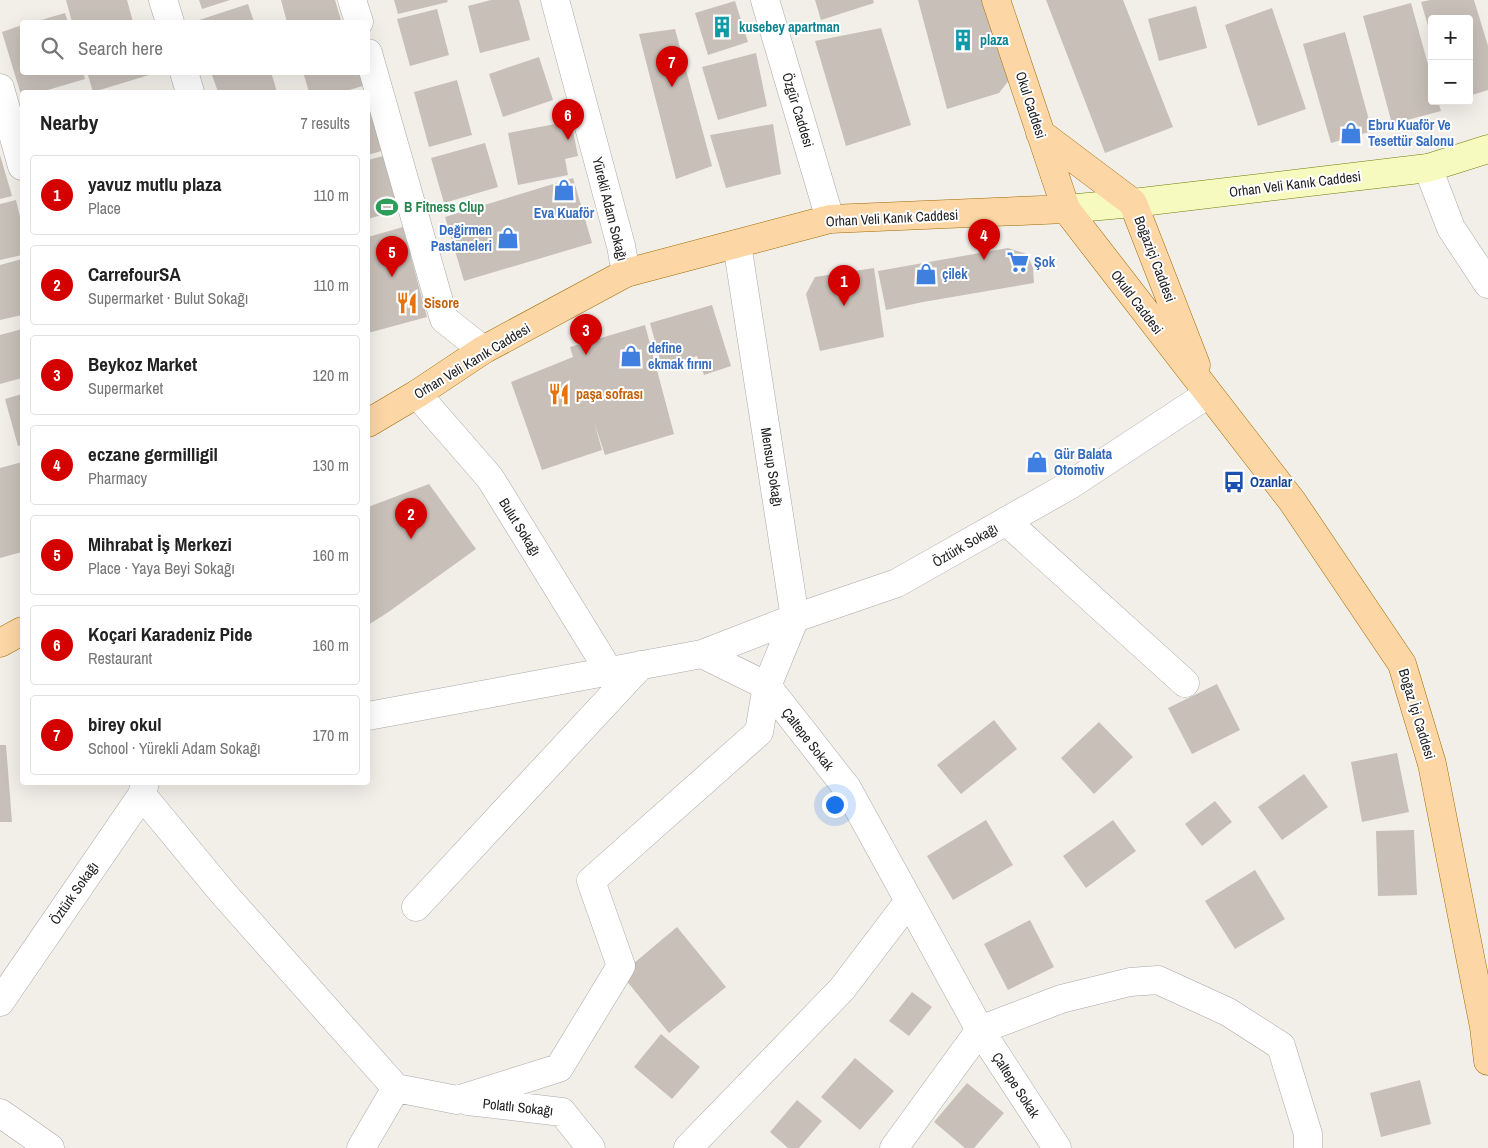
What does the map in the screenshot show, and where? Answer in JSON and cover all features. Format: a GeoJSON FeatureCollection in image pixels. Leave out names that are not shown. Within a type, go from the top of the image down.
{"type":"FeatureCollection","features":[{"type":"Feature","properties":{"kind":"main road","name":"Okul Caddesi"},"geometry":{"type":"LineString","coordinates":[[996,0],[1066,209]]}},
{"type":"Feature","properties":{"kind":"main road","name":"Boğaziçi Caddesi"},"geometry":{"type":"LineString","coordinates":[[1040,133],[1133,204],[1208,394]]}},
{"type":"Feature","properties":{"kind":"main road","name":"Orhan Veli Kanık Caddesi"},"geometry":{"type":"LineString","coordinates":[[370,422],[417,394],[483,350],[626,273],[830,219],[1066,209]]}},
{"type":"Feature","properties":{"kind":"main road","name":"Okuld Caddesi"},"geometry":{"type":"LineString","coordinates":[[1066,209],[1208,394]]}},
{"type":"Feature","properties":{"kind":"main road","name":"Boğaz İçi Caddesi"},"geometry":{"type":"LineString","coordinates":[[1208,394],[1292,501],[1402,664],[1432,764],[1484,1027],[1488,1061]]}},
{"type":"Feature","properties":{"kind":"main road"},"geometry":{"type":"LineString","coordinates":[[0,643],[20,632]]}},
{"type":"Feature","properties":{"kind":"street"},"geometry":{"type":"LineString","coordinates":[[163,0],[169,20]]}},
{"type":"Feature","properties":{"kind":"street"},"geometry":{"type":"LineString","coordinates":[[352,0],[358,20]]}},
{"type":"Feature","properties":{"kind":"street","name":"Yürekli Adam Sokağı"},"geometry":{"type":"LineString","coordinates":[[555,0],[621,246],[626,273]]}},
{"type":"Feature","properties":{"kind":"street","name":"Özgür Caddesi"},"geometry":{"type":"LineString","coordinates":[[765,0],[830,219]]}},
{"type":"Feature","properties":{"kind":"street"},"geometry":{"type":"LineString","coordinates":[[370,60],[444,319],[483,350]]}},
{"type":"Feature","properties":{"kind":"street"},"geometry":{"type":"LineString","coordinates":[[185,75],[189,90]]}},
{"type":"Feature","properties":{"kind":"street"},"geometry":{"type":"LineString","coordinates":[[0,88],[20,159]]}},
{"type":"Feature","properties":{"kind":"street","name":"Orhan Veli Kanık Caddesi"},"geometry":{"type":"LineString","coordinates":[[1066,209],[1133,204],[1428,168],[1488,149]]}},
{"type":"Feature","properties":{"kind":"street"},"geometry":{"type":"LineString","coordinates":[[1428,168],[1452,228],[1488,284]]}},
{"type":"Feature","properties":{"kind":"street","name":"Mensup Sokağı"},"geometry":{"type":"LineString","coordinates":[[737,244],[796,618]]}},
{"type":"Feature","properties":{"kind":"street","name":"Bulut Sokağı"},"geometry":{"type":"LineString","coordinates":[[417,394],[490,478],[609,671]]}},
{"type":"Feature","properties":{"kind":"street","name":"Öztürk Sokağı"},"geometry":{"type":"LineString","coordinates":[[702,654],[796,618],[897,584],[1070,484],[1208,394]]}},
{"type":"Feature","properties":{"kind":"street"},"geometry":{"type":"LineString","coordinates":[[1006,521],[1185,683]]}},
{"type":"Feature","properties":{"kind":"street"},"geometry":{"type":"LineString","coordinates":[[458,1100],[559,1068],[621,966],[591,880],[760,732],[767,686],[796,618]]}},
{"type":"Feature","properties":{"kind":"street"},"geometry":{"type":"LineString","coordinates":[[370,716],[702,654]]}},
{"type":"Feature","properties":{"kind":"street","name":"Çaltepe Sokak"},"geometry":{"type":"LineString","coordinates":[[702,654],[767,686],[847,788],[980,1030],[1057,1148]]}},
{"type":"Feature","properties":{"kind":"street"},"geometry":{"type":"LineString","coordinates":[[416,907],[641,665]]}},
{"type":"Feature","properties":{"kind":"street"},"geometry":{"type":"LineString","coordinates":[[144,789],[223,893],[396,1088],[361,1148]]}},
{"type":"Feature","properties":{"kind":"street","name":"Öztürk Sokağı"},"geometry":{"type":"LineString","coordinates":[[0,1002],[144,789]]}},
{"type":"Feature","properties":{"kind":"street"},"geometry":{"type":"LineString","coordinates":[[688,1148],[842,989],[909,901]]}},
{"type":"Feature","properties":{"kind":"street"},"geometry":{"type":"LineString","coordinates":[[894,1148],[980,1030],[1061,999],[1130,982],[1158,980],[1228,1012],[1281,1046],[1308,1134],[1308,1148]]}},
{"type":"Feature","properties":{"kind":"street","name":"Polatlı Sokağı"},"geometry":{"type":"LineString","coordinates":[[396,1088],[458,1100],[562,1112],[591,1148]]}},
{"type":"Feature","properties":{"kind":"street"},"geometry":{"type":"LineString","coordinates":[[0,1113],[50,1148]]}},
{"type":"Feature","properties":{"kind":"building"},"geometry":{"type":"Polygon","coordinates":[[[66,0],[127,0],[132,20],[71,20],[66,0]]]}},
{"type":"Feature","properties":{"kind":"building"},"geometry":{"type":"Polygon","coordinates":[[[199,0],[230,0],[202,9],[199,0]]]}},
{"type":"Feature","properties":{"kind":"building"},"geometry":{"type":"Polygon","coordinates":[[[281,0],[335,0],[341,20],[286,20],[281,0]]]}},
{"type":"Feature","properties":{"kind":"building"},"geometry":{"type":"Polygon","coordinates":[[[394,0],[447,0],[448,2],[398,14],[394,0]]]}},
{"type":"Feature","properties":{"kind":"building"},"geometry":{"type":"Polygon","coordinates":[[[491,0],[519,0],[530,40],[480,53],[468,6],[491,0]]]}},
{"type":"Feature","properties":{"kind":"building"},"geometry":{"type":"Polygon","coordinates":[[[815,0],[873,0],[874,3],[821,20],[815,0]]]}},
{"type":"Feature","properties":{"kind":"building","name":"plaza"},"geometry":{"type":"Polygon","coordinates":[[[918,0],[984,0],[1010,79],[999,93],[947,109],[918,0]]]}},
{"type":"Feature","properties":{"kind":"building"},"geometry":{"type":"Polygon","coordinates":[[[1046,0],[1123,0],[1173,127],[1105,153],[1046,0]]]}},
{"type":"Feature","properties":{"kind":"building"},"geometry":{"type":"Polygon","coordinates":[[[1430,0],[1474,0],[1488,46],[1488,90],[1473,95],[1473,15],[1428,15],[1428,26],[1421,2],[1430,0]]]}},
{"type":"Feature","properties":{"kind":"building","name":"kusebey apartman"},"geometry":{"type":"Polygon","coordinates":[[[735,1],[748,42],[708,55],[695,13],[735,1]]]}},
{"type":"Feature","properties":{"kind":"building"},"geometry":{"type":"Polygon","coordinates":[[[1411,3],[1428,65],[1428,105],[1439,105],[1441,111],[1392,124],[1363,16],[1411,3]]]}},
{"type":"Feature","properties":{"kind":"building"},"geometry":{"type":"Polygon","coordinates":[[[248,4],[253,20],[199,20],[248,4]]]}},
{"type":"Feature","properties":{"kind":"building"},"geometry":{"type":"Polygon","coordinates":[[[1196,6],[1207,48],[1159,61],[1148,19],[1196,6]]]}},
{"type":"Feature","properties":{"kind":"building"},"geometry":{"type":"Polygon","coordinates":[[[1272,8],[1306,109],[1258,126],[1225,25],[1272,8]]]}},
{"type":"Feature","properties":{"kind":"building"},"geometry":{"type":"Polygon","coordinates":[[[437,9],[449,55],[410,66],[397,19],[437,9]]]}},
{"type":"Feature","properties":{"kind":"building"},"geometry":{"type":"Polygon","coordinates":[[[65,13],[67,20],[41,20],[65,13]]]}},
{"type":"Feature","properties":{"kind":"building"},"geometry":{"type":"Polygon","coordinates":[[[20,26],[20,75],[84,75],[85,79],[48,90],[20,91],[2,32],[20,26]]]}},
{"type":"Feature","properties":{"kind":"building"},"geometry":{"type":"Polygon","coordinates":[[[881,28],[911,125],[846,146],[815,41],[881,28]]]}},
{"type":"Feature","properties":{"kind":"building"},"geometry":{"type":"Polygon","coordinates":[[[675,29],[712,166],[676,179],[639,34],[675,29]]]}},
{"type":"Feature","properties":{"kind":"building"},"geometry":{"type":"Polygon","coordinates":[[[1345,32],[1372,131],[1331,143],[1303,44],[1345,32]]]}},
{"type":"Feature","properties":{"kind":"building"},"geometry":{"type":"Polygon","coordinates":[[[756,53],[767,106],[718,120],[702,67],[756,53]]]}},
{"type":"Feature","properties":{"kind":"building"},"geometry":{"type":"Polygon","coordinates":[[[539,57],[553,100],[503,117],[489,74],[539,57]]]}},
{"type":"Feature","properties":{"kind":"building"},"geometry":{"type":"Polygon","coordinates":[[[88,75],[149,75],[100,90],[92,90],[88,75]]]}},
{"type":"Feature","properties":{"kind":"building"},"geometry":{"type":"Polygon","coordinates":[[[212,75],[272,75],[276,90],[217,90],[212,75]]]}},
{"type":"Feature","properties":{"kind":"building"},"geometry":{"type":"Polygon","coordinates":[[[304,75],[364,75],[366,85],[349,90],[308,90],[304,75]]]}},
{"type":"Feature","properties":{"kind":"building"},"geometry":{"type":"Polygon","coordinates":[[[457,80],[472,135],[429,147],[414,92],[457,80]]]}},
{"type":"Feature","properties":{"kind":"building"},"geometry":{"type":"Polygon","coordinates":[[[370,99],[385,150],[370,154],[370,99]]]}},
{"type":"Feature","properties":{"kind":"building"},"geometry":{"type":"Polygon","coordinates":[[[571,121],[578,156],[565,159],[568,175],[518,185],[508,133],[571,121]]]}},
{"type":"Feature","properties":{"kind":"building"},"geometry":{"type":"Polygon","coordinates":[[[773,124],[781,174],[726,188],[710,135],[773,124]]]}},
{"type":"Feature","properties":{"kind":"building"},"geometry":{"type":"Polygon","coordinates":[[[485,143],[498,187],[444,203],[431,158],[485,143]]]}},
{"type":"Feature","properties":{"kind":"building"},"geometry":{"type":"Polygon","coordinates":[[[0,155],[12,196],[0,199],[0,155]]]}},
{"type":"Feature","properties":{"kind":"building"},"geometry":{"type":"Polygon","coordinates":[[[383,156],[398,210],[370,218],[370,159],[383,156]]]}},
{"type":"Feature","properties":{"kind":"building"},"geometry":{"type":"Polygon","coordinates":[[[573,178],[592,243],[464,281],[445,217],[573,178]]]}},
{"type":"Feature","properties":{"kind":"building"},"geometry":{"type":"Polygon","coordinates":[[[16,200],[20,217],[20,255],[0,260],[0,204],[16,200]]]}},
{"type":"Feature","properties":{"kind":"building"},"geometry":{"type":"Polygon","coordinates":[[[403,227],[427,317],[370,332],[370,236],[403,227]]]}},
{"type":"Feature","properties":{"kind":"building"},"geometry":{"type":"Polygon","coordinates":[[[1008,248],[1027,254],[1033,268],[1034,283],[886,310],[878,271],[1008,248]]]}},
{"type":"Feature","properties":{"kind":"building"},"geometry":{"type":"Polygon","coordinates":[[[20,260],[20,315],[0,320],[0,265],[20,260]]]}},
{"type":"Feature","properties":{"kind":"building"},"geometry":{"type":"Polygon","coordinates":[[[874,268],[884,337],[820,351],[806,294],[815,277],[874,268]]]}},
{"type":"Feature","properties":{"kind":"building"},"geometry":{"type":"Polygon","coordinates":[[[712,305],[731,366],[704,375],[697,356],[662,367],[650,323],[712,305]]]}},
{"type":"Feature","properties":{"kind":"building"},"geometry":{"type":"Polygon","coordinates":[[[645,325],[674,434],[605,455],[594,422],[602,450],[542,470],[511,382],[573,357],[570,347],[645,325]]]}},
{"type":"Feature","properties":{"kind":"building"},"geometry":{"type":"Polygon","coordinates":[[[20,330],[20,379],[0,384],[0,335],[20,330]]]}},
{"type":"Feature","properties":{"kind":"building"},"geometry":{"type":"Polygon","coordinates":[[[20,395],[20,446],[18,446],[5,399],[20,395]]]}},
{"type":"Feature","properties":{"kind":"building"},"geometry":{"type":"Polygon","coordinates":[[[20,463],[20,553],[0,558],[0,468],[20,463]]]}},
{"type":"Feature","properties":{"kind":"building"},"geometry":{"type":"Polygon","coordinates":[[[429,484],[476,549],[370,624],[370,506],[429,484]]]}},
{"type":"Feature","properties":{"kind":"building"},"geometry":{"type":"Polygon","coordinates":[[[1217,684],[1240,730],[1192,754],[1168,708],[1217,684]]]}},
{"type":"Feature","properties":{"kind":"building"},"geometry":{"type":"Polygon","coordinates":[[[994,720],[1017,749],[961,794],[937,765],[994,720]]]}},
{"type":"Feature","properties":{"kind":"building"},"geometry":{"type":"Polygon","coordinates":[[[1099,722],[1133,757],[1094,794],[1061,758],[1099,722]]]}},
{"type":"Feature","properties":{"kind":"building"},"geometry":{"type":"Polygon","coordinates":[[[0,745],[6,745],[12,822],[0,822],[0,745]]]}},
{"type":"Feature","properties":{"kind":"building"},"geometry":{"type":"Polygon","coordinates":[[[1397,753],[1409,812],[1362,822],[1351,762],[1397,753]]]}},
{"type":"Feature","properties":{"kind":"building"},"geometry":{"type":"Polygon","coordinates":[[[1304,774],[1328,807],[1282,840],[1258,807],[1304,774]]]}},
{"type":"Feature","properties":{"kind":"building"},"geometry":{"type":"Polygon","coordinates":[[[1215,801],[1232,822],[1202,846],[1185,824],[1215,801]]]}},
{"type":"Feature","properties":{"kind":"building"},"geometry":{"type":"Polygon","coordinates":[[[986,820],[1013,865],[953,900],[927,856],[986,820]]]}},
{"type":"Feature","properties":{"kind":"building"},"geometry":{"type":"Polygon","coordinates":[[[1113,820],[1136,851],[1086,888],[1063,856],[1113,820]]]}},
{"type":"Feature","properties":{"kind":"building"},"geometry":{"type":"Polygon","coordinates":[[[1414,830],[1417,895],[1378,896],[1376,831],[1414,830]]]}},
{"type":"Feature","properties":{"kind":"building"},"geometry":{"type":"Polygon","coordinates":[[[1255,870],[1285,919],[1235,949],[1205,901],[1255,870]]]}},
{"type":"Feature","properties":{"kind":"building"},"geometry":{"type":"Polygon","coordinates":[[[1030,920],[1054,967],[1008,990],[984,944],[1030,920]]]}},
{"type":"Feature","properties":{"kind":"building"},"geometry":{"type":"Polygon","coordinates":[[[677,927],[726,987],[669,1033],[621,974],[677,927]]]}},
{"type":"Feature","properties":{"kind":"building"},"geometry":{"type":"Polygon","coordinates":[[[912,992],[932,1007],[909,1036],[889,1021],[912,992]]]}},
{"type":"Feature","properties":{"kind":"building"},"geometry":{"type":"Polygon","coordinates":[[[661,1034],[700,1067],[672,1099],[634,1067],[661,1034]]]}},
{"type":"Feature","properties":{"kind":"building"},"geometry":{"type":"Polygon","coordinates":[[[855,1058],[894,1091],[860,1130],[821,1097],[855,1058]]]}},
{"type":"Feature","properties":{"kind":"building"},"geometry":{"type":"Polygon","coordinates":[[[1420,1080],[1431,1124],[1381,1137],[1370,1093],[1420,1080]]]}},
{"type":"Feature","properties":{"kind":"building"},"geometry":{"type":"Polygon","coordinates":[[[967,1083],[1004,1113],[974,1148],[965,1148],[934,1122],[967,1083]]]}},
{"type":"Feature","properties":{"kind":"building"},"geometry":{"type":"Polygon","coordinates":[[[797,1100],[822,1121],[799,1148],[788,1148],[770,1132],[797,1100]]]}},
{"type":"Feature","properties":{"kind":"place","name":"kusebey apartman"},"geometry":{"type":"Point","coordinates":[722,27]}},
{"type":"Feature","properties":{"kind":"place","name":"plaza"},"geometry":{"type":"Point","coordinates":[963,40]}},
{"type":"Feature","properties":{"kind":"place","name":"birey okul"},"geometry":{"type":"Point","coordinates":[672,87]}},
{"type":"Feature","properties":{"kind":"place","name":"Ebru Kuaför Ve Tesettür Salonu"},"geometry":{"type":"Point","coordinates":[1351,133]}},
{"type":"Feature","properties":{"kind":"place","name":"Koçari Karadeniz Pide"},"geometry":{"type":"Point","coordinates":[568,140]}},
{"type":"Feature","properties":{"kind":"place","name":"Eva Kuaför"},"geometry":{"type":"Point","coordinates":[564,190]}},
{"type":"Feature","properties":{"kind":"place","name":"B Fitness Clup"},"geometry":{"type":"Point","coordinates":[387,207]}},
{"type":"Feature","properties":{"kind":"place","name":"Değirmen Pastaneleri"},"geometry":{"type":"Point","coordinates":[508,238]}},
{"type":"Feature","properties":{"kind":"place","name":"eczane germilligil"},"geometry":{"type":"Point","coordinates":[984,260]}},
{"type":"Feature","properties":{"kind":"place","name":"Şok"},"geometry":{"type":"Point","coordinates":[1018,262]}},
{"type":"Feature","properties":{"kind":"place","name":"çilek"},"geometry":{"type":"Point","coordinates":[926,274]}},
{"type":"Feature","properties":{"kind":"place","name":"Mihrabat İş Merkezi"},"geometry":{"type":"Point","coordinates":[392,277]}},
{"type":"Feature","properties":{"kind":"place","name":"Sisore"},"geometry":{"type":"Point","coordinates":[407,303]}},
{"type":"Feature","properties":{"kind":"place","name":"yavuz mutlu plaza"},"geometry":{"type":"Point","coordinates":[844,306]}},
{"type":"Feature","properties":{"kind":"place","name":"Beykoz Market"},"geometry":{"type":"Point","coordinates":[586,355]}},
{"type":"Feature","properties":{"kind":"place","name":"define ekmak fırını"},"geometry":{"type":"Point","coordinates":[631,356]}},
{"type":"Feature","properties":{"kind":"place","name":"paşa sofrası"},"geometry":{"type":"Point","coordinates":[559,394]}},
{"type":"Feature","properties":{"kind":"place","name":"Gür Balata Otomotiv"},"geometry":{"type":"Point","coordinates":[1037,462]}},
{"type":"Feature","properties":{"kind":"place","name":"Ozanlar"},"geometry":{"type":"Point","coordinates":[1234,482]}},
{"type":"Feature","properties":{"kind":"place","name":"CarrefourSA"},"geometry":{"type":"Point","coordinates":[411,539]}}]}
